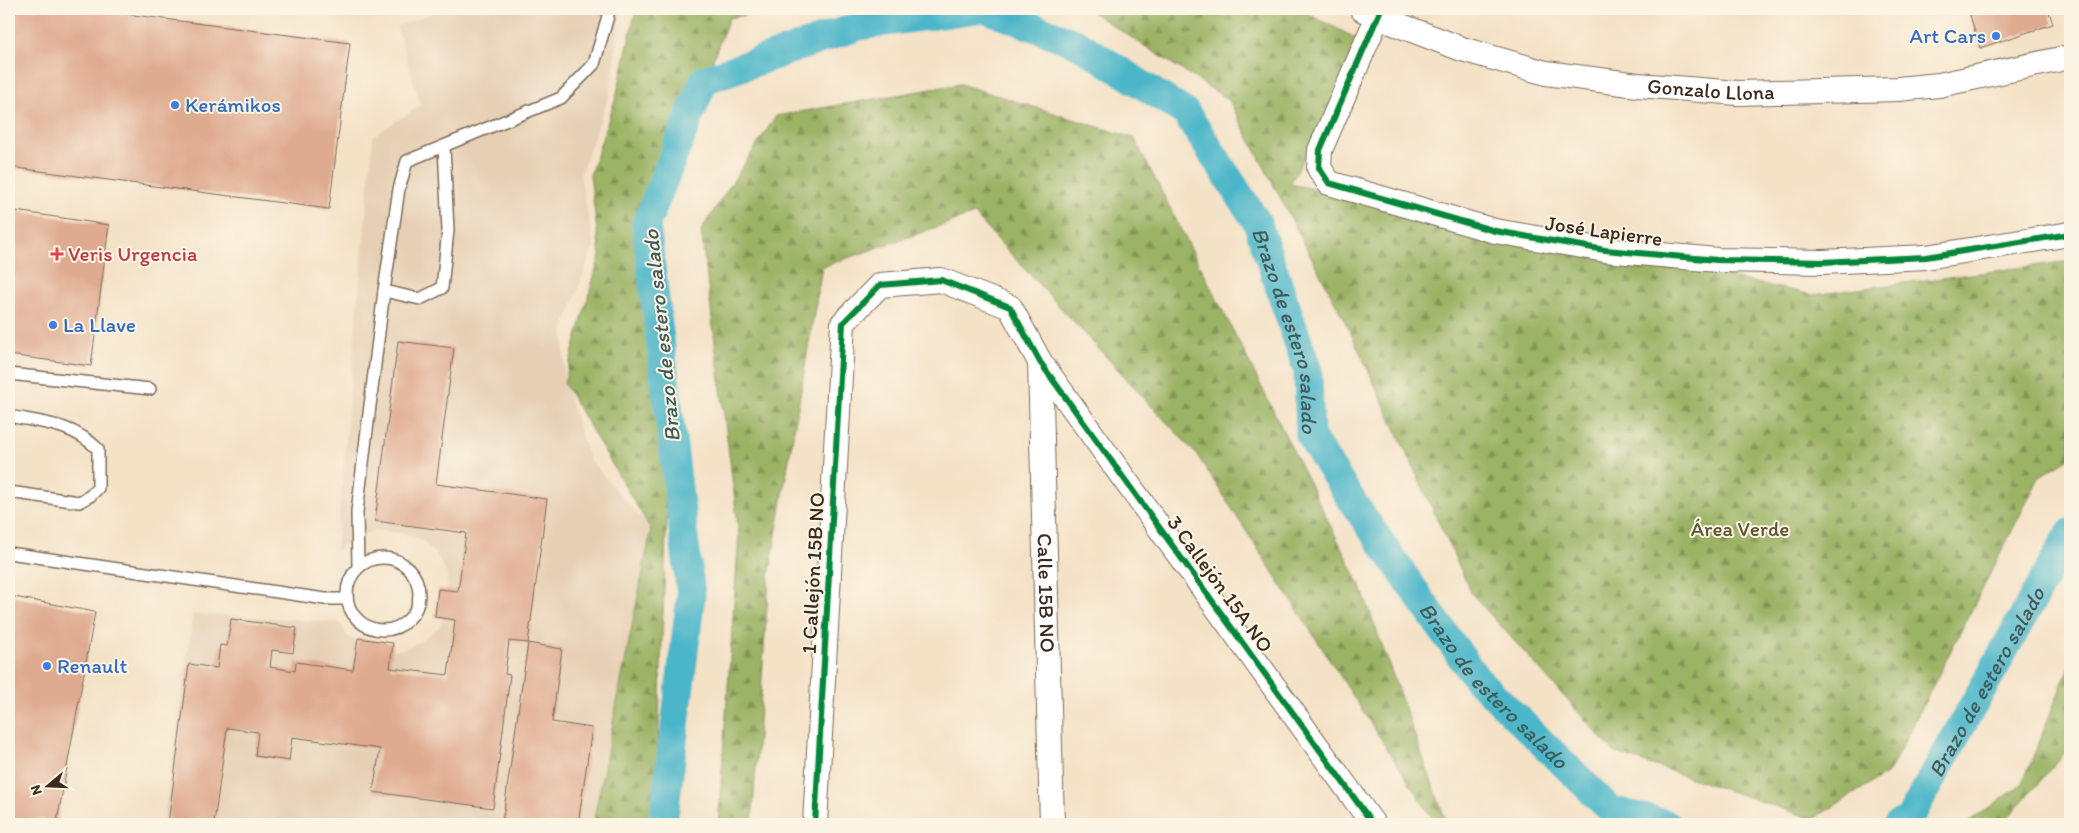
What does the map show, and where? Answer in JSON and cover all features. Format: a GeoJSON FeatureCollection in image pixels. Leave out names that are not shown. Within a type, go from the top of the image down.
{"type":"FeatureCollection","features":[{"type":"Feature","properties":{"kind":"street","name":"Gonzalo Llona"},"geometry":{"type":"LineString","coordinates":[[1373,12],[1462,49],[1546,73],[1629,84],[1738,92],[1898,89],[1939,84],[2070,56]]}},
{"type":"Feature","properties":{"kind":"street","name":"José Lapierre"},"geometry":{"type":"LineString","coordinates":[[1373,12],[1320,150],[1319,168],[1329,183],[1495,231],[1605,250],[1717,260],[1822,262],[1909,258],[1962,253],[2070,234]]}},
{"type":"Feature","properties":{"kind":"street","name":"3 Callejón 15A NO"},"geometry":{"type":"LineString","coordinates":[[843,323],[880,285],[941,280],[1010,306],[1040,362],[1373,824]]}},
{"type":"Feature","properties":{"kind":"street","name":"1 Callejón 15B NO"},"geometry":{"type":"LineString","coordinates":[[815,824],[843,323]]}},
{"type":"Feature","properties":{"kind":"street","name":"Calle 15B NO"},"geometry":{"type":"LineString","coordinates":[[1040,362],[1052,824]]}},
{"type":"Feature","properties":{"kind":"lane"},"geometry":{"type":"LineString","coordinates":[[358,567],[357,512],[384,291],[399,189],[407,161],[561,98],[594,64],[608,16],[608,9]]}},
{"type":"Feature","properties":{"kind":"lane"},"geometry":{"type":"LineString","coordinates":[[384,291],[420,299],[442,288],[448,230],[444,146]]}},
{"type":"Feature","properties":{"kind":"lane"},"geometry":{"type":"LineString","coordinates":[[9,374],[150,389]]}},
{"type":"Feature","properties":{"kind":"lane"},"geometry":{"type":"LineString","coordinates":[[9,416],[68,428],[88,440],[98,449],[98,488],[90,496],[79,502],[9,492]]}},
{"type":"Feature","properties":{"kind":"lane"},"geometry":{"type":"LineString","coordinates":[[9,554],[296,595],[347,599]]}},
{"type":"Feature","properties":{"kind":"lane"},"geometry":{"type":"LineString","coordinates":[[388,557],[403,562],[414,574],[420,589],[418,605],[410,619],[396,628],[380,630],[365,626],[353,614],[347,599],[348,582],[358,567],[372,558],[388,557]]}},
{"type":"Feature","properties":{"kind":"shaded area"},"geometry":{"type":"Polygon","coordinates":[[[443,9],[621,9],[610,93],[580,176],[594,246],[564,327],[564,383],[589,459],[651,530],[593,824],[163,824],[193,614],[339,622],[348,636],[367,649],[387,651],[404,649],[421,641],[438,628],[447,611],[449,596],[446,573],[437,555],[423,541],[409,534],[376,530],[351,538],[336,552],[373,136],[421,105],[397,27],[443,9]]]}},
{"type":"Feature","properties":{"kind":"green space"},"geometry":{"type":"Polygon","coordinates":[[[636,9],[778,9],[729,18],[641,244],[670,433],[655,824],[593,824],[651,530],[564,383],[600,255],[590,175],[616,97],[636,9]]]}},
{"type":"Feature","properties":{"kind":"green space","name":"Área Verde"},"geometry":{"type":"Polygon","coordinates":[[[1087,9],[1299,9],[1365,43],[1290,184],[1813,295],[2070,261],[2070,458],[2040,476],[1889,772],[1813,819],[1614,752],[1472,594],[1349,329],[1229,100],[1087,9]]]}},
{"type":"Feature","properties":{"kind":"green space"},"geometry":{"type":"Polygon","coordinates":[[[960,84],[1134,138],[1243,350],[1360,585],[1446,821],[1455,824],[1436,824],[1197,455],[974,214],[822,267],[769,576],[752,824],[718,824],[739,534],[701,230],[776,116],[960,84]]]}},
{"type":"Feature","properties":{"kind":"green space"},"geometry":{"type":"Polygon","coordinates":[[[2070,664],[2070,747],[2002,824],[1965,824],[2022,785],[2070,664]]]}},
{"type":"Feature","properties":{"kind":"building","name":"Kerámikos"},"geometry":{"type":"Polygon","coordinates":[[[9,9],[87,9],[350,43],[329,209],[9,167],[9,9]]]}},
{"type":"Feature","properties":{"kind":"building","name":"Art Cars"},"geometry":{"type":"Polygon","coordinates":[[[1968,9],[2048,9],[2053,24],[1980,48],[1968,9]]]}},
{"type":"Feature","properties":{"kind":"building"},"geometry":{"type":"Polygon","coordinates":[[[9,210],[109,225],[91,366],[9,355],[9,210]]]}},
{"type":"Feature","properties":{"kind":"building"},"geometry":{"type":"Polygon","coordinates":[[[398,341],[454,348],[436,484],[547,499],[528,643],[509,641],[505,674],[510,675],[493,808],[373,792],[380,749],[292,737],[289,761],[255,756],[258,732],[227,728],[214,824],[168,824],[189,664],[217,668],[220,645],[227,646],[231,619],[297,628],[293,653],[272,650],[270,667],[295,671],[296,662],[353,670],[358,638],[393,643],[390,668],[448,675],[455,620],[435,617],[438,589],[458,591],[466,533],[375,521],[398,341]]]}},
{"type":"Feature","properties":{"kind":"building","name":"Renault"},"geometry":{"type":"Polygon","coordinates":[[[9,596],[95,612],[57,822],[38,819],[37,824],[9,824],[9,596]]]}},
{"type":"Feature","properties":{"kind":"building"},"geometry":{"type":"Polygon","coordinates":[[[528,643],[562,649],[552,722],[592,728],[578,824],[502,824],[528,643]]]}},
{"type":"Feature","properties":{"kind":"waterway","name":"Brazo de estero salado"},"geometry":{"type":"LineString","coordinates":[[663,824],[691,595],[646,224],[704,80],[859,26],[977,9]]}},
{"type":"Feature","properties":{"kind":"waterway","name":"Brazo de estero salado"},"geometry":{"type":"LineString","coordinates":[[987,9],[1080,45],[1186,113],[1257,222],[1308,371],[1310,436],[1354,504],[1476,678],[1611,810],[1667,824]]}},
{"type":"Feature","properties":{"kind":"waterway","name":"Brazo de estero salado"},"geometry":{"type":"LineString","coordinates":[[1898,824],[1908,821],[2070,533]]}},
{"type":"Feature","properties":{"kind":"cycle path"},"geometry":{"type":"LineString","coordinates":[[1381,9],[1320,150],[1319,168],[1329,183],[1495,231],[1605,250],[1717,260],[1822,262],[1926,257],[2070,234]]}},
{"type":"Feature","properties":{"kind":"cycle path"},"geometry":{"type":"LineString","coordinates":[[815,824],[843,323],[880,285],[941,280],[1010,307],[1040,362],[1373,824]]}},
{"type":"Feature","properties":{"kind":"place","name":"Art Cars"},"geometry":{"type":"Point","coordinates":[1996,36]}},
{"type":"Feature","properties":{"kind":"place","name":"Kerámikos"},"geometry":{"type":"Point","coordinates":[175,105]}},
{"type":"Feature","properties":{"kind":"place","name":"Veris Urgencia"},"geometry":{"type":"Point","coordinates":[57,254]}},
{"type":"Feature","properties":{"kind":"place","name":"La Llave"},"geometry":{"type":"Point","coordinates":[53,325]}},
{"type":"Feature","properties":{"kind":"place","name":"Renault"},"geometry":{"type":"Point","coordinates":[47,666]}}]}
